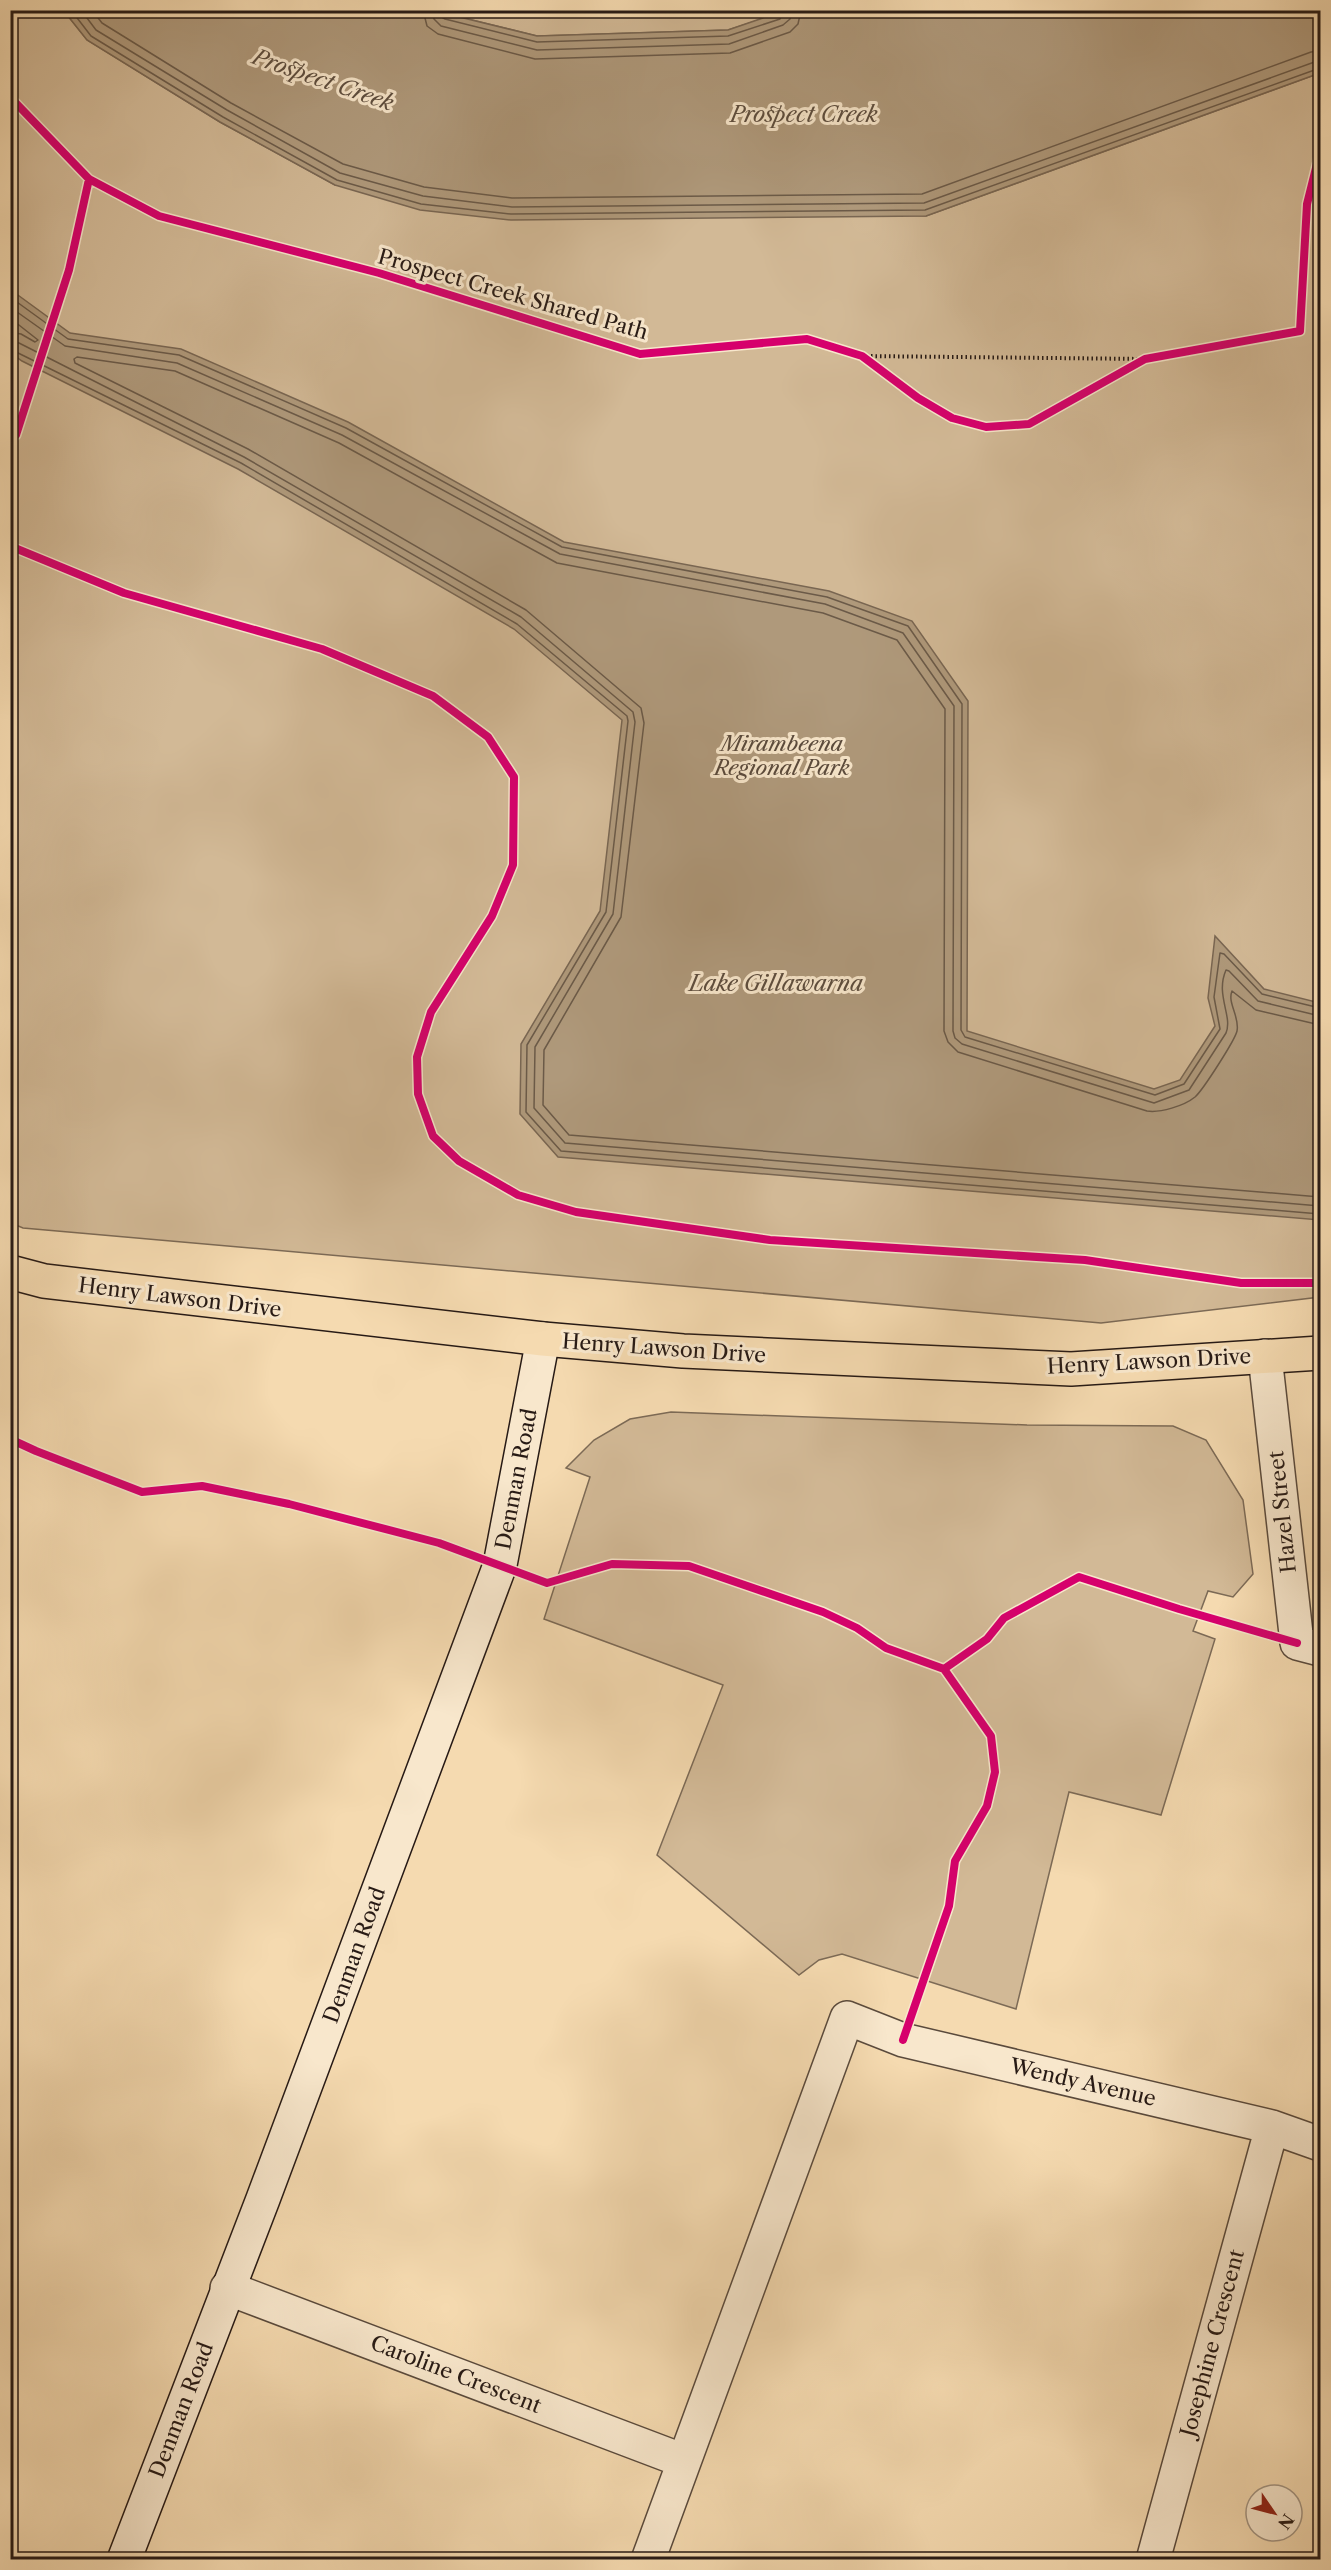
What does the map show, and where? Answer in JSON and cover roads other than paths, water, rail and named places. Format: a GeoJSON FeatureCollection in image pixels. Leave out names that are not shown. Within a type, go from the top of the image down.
{"type":"FeatureCollection","features":[{"type":"Feature","properties":{"kind":"main road","name":"Henry Lawson Drive"},"geometry":{"type":"LineString","coordinates":[[10,1272],[44,1281],[543,1340],[683,1351],[1071,1368],[1320,1353]]}},
{"type":"Feature","properties":{"kind":"street","name":"Denman Road"},"geometry":{"type":"LineString","coordinates":[[124,2559],[267,2188],[500,1565],[543,1340]]}},
{"type":"Feature","properties":{"kind":"street","name":"Hazel Street"},"geometry":{"type":"LineString","coordinates":[[1265,1356],[1297,1643],[1320,1649]]}},
{"type":"Feature","properties":{"kind":"street","name":"Wendy Avenue"},"geometry":{"type":"LineString","coordinates":[[684,2461],[847,2018],[903,2040],[1272,2127],[1320,2144]]}},
{"type":"Feature","properties":{"kind":"street","name":"Josephine Crescent"},"geometry":{"type":"LineString","coordinates":[[1153,2559],[1272,2127]]}},
{"type":"Feature","properties":{"kind":"street","name":"Caroline Crescent"},"geometry":{"type":"LineString","coordinates":[[227,2288],[684,2461]]}},
{"type":"Feature","properties":{"kind":"street"},"geometry":{"type":"LineString","coordinates":[[648,2559],[684,2461]]}},
{"type":"Feature","properties":{"kind":"water","name":"Prospect Creek"},"geometry":{"type":"Polygon","coordinates":[[[786,10],[1320,11],[1320,73],[926,216],[511,220],[420,210],[335,185],[220,122],[87,40],[64,11],[435,11],[537,36],[728,30],[786,10]]]}},
{"type":"Feature","properties":{"kind":"water","name":"Lake Gillawarna"},"geometry":{"type":"Polygon","coordinates":[[[11,290],[70,333],[181,349],[348,422],[564,542],[829,591],[912,621],[968,701],[967,1031],[1154,1089],[1180,1080],[1215,1026],[1208,998],[1215,936],[1264,989],[1320,1003],[1320,1220],[558,1157],[520,1114],[521,1044],[600,911],[622,720],[514,629],[238,469],[22,361],[11,353],[11,290]]]}},
{"type":"Feature","properties":{"kind":"park label","name":"Mirambeena Regional Park"},"geometry":{"type":"Point","coordinates":[782,755]}}]}
